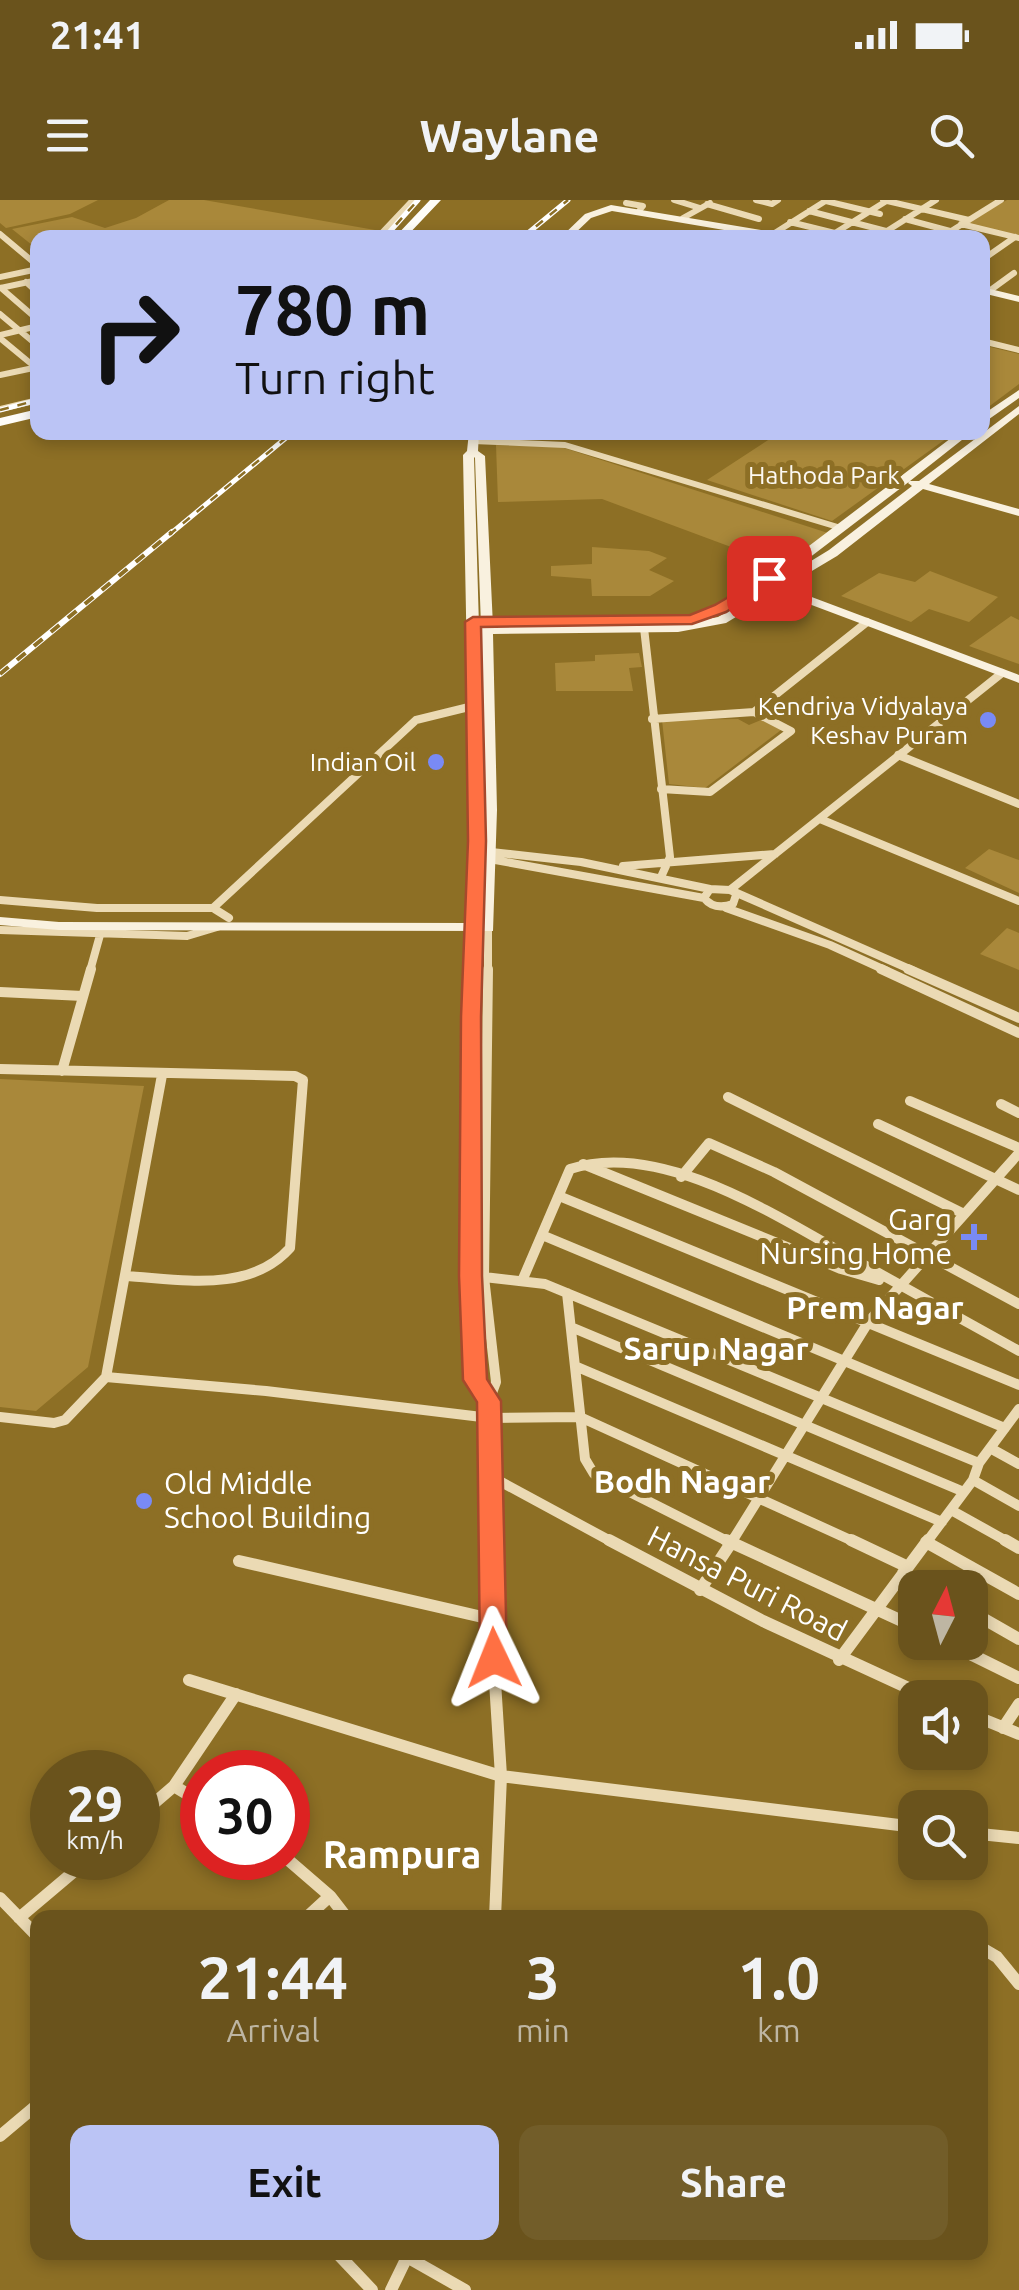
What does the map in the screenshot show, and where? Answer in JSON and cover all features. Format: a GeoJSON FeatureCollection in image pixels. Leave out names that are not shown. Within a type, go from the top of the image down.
{"type":"FeatureCollection","features":[{"type":"Feature","properties":{"kind":"main road"},"geometry":{"type":"LineString","coordinates":[[408,230],[436,200]]}},
{"type":"Feature","properties":{"kind":"main road"},"geometry":{"type":"LineString","coordinates":[[429,226],[450,205]]}},
{"type":"Feature","properties":{"kind":"main road"},"geometry":{"type":"LineString","coordinates":[[619,205],[744,230]]}},
{"type":"Feature","properties":{"kind":"main road"},"geometry":{"type":"LineString","coordinates":[[573,230],[588,216],[619,205],[744,230]]}},
{"type":"Feature","properties":{"kind":"main road"},"geometry":{"type":"LineString","coordinates":[[585,230],[597,215]]}},
{"type":"Feature","properties":{"kind":"main road"},"geometry":{"type":"LineString","coordinates":[[990,289],[1019,298]]}},
{"type":"Feature","properties":{"kind":"main road"},"geometry":{"type":"LineString","coordinates":[[990,415],[1019,393]]}},
{"type":"Feature","properties":{"kind":"main road"},"geometry":{"type":"LineString","coordinates":[[990,431],[1019,408]]}},
{"type":"Feature","properties":{"kind":"main road"},"geometry":{"type":"LineString","coordinates":[[0,422],[30,415]]}},
{"type":"Feature","properties":{"kind":"main road"},"geometry":{"type":"LineString","coordinates":[[0,431],[30,424]]}},
{"type":"Feature","properties":{"kind":"main road"},"geometry":{"type":"LineString","coordinates":[[481,626],[692,620],[721,608],[842,528],[956,440]]}},
{"type":"Feature","properties":{"kind":"main road"},"geometry":{"type":"LineString","coordinates":[[481,626],[644,628],[710,624],[833,553],[978,440]]}},
{"type":"Feature","properties":{"kind":"main road"},"geometry":{"type":"LineString","coordinates":[[0,921],[59,926],[481,922],[484,854],[480,456],[473,442]]}},
{"type":"Feature","properties":{"kind":"main road"},"geometry":{"type":"LineString","coordinates":[[906,478],[1019,510]]}},
{"type":"Feature","properties":{"kind":"main road"},"geometry":{"type":"LineString","coordinates":[[762,582],[987,664],[1019,669]]}},
{"type":"Feature","properties":{"kind":"main road"},"geometry":{"type":"LineString","coordinates":[[761,597],[800,596]]}},
{"type":"Feature","properties":{"kind":"main road"},"geometry":{"type":"LineString","coordinates":[[481,626],[473,706],[484,854]]}},
{"type":"Feature","properties":{"kind":"main road"},"geometry":{"type":"LineString","coordinates":[[987,664],[1019,679]]}},
{"type":"Feature","properties":{"kind":"main road"},"geometry":{"type":"LineString","coordinates":[[0,913],[223,922]]}},
{"type":"Feature","properties":{"kind":"street"},"geometry":{"type":"LineString","coordinates":[[385,230],[414,200]]}},
{"type":"Feature","properties":{"kind":"street"},"geometry":{"type":"LineString","coordinates":[[674,200],[759,219]]}},
{"type":"Feature","properties":{"kind":"street"},"geometry":{"type":"LineString","coordinates":[[683,218],[716,200]]}},
{"type":"Feature","properties":{"kind":"street"},"geometry":{"type":"LineString","coordinates":[[756,200],[772,204],[778,200]]}},
{"type":"Feature","properties":{"kind":"street"},"geometry":{"type":"LineString","coordinates":[[781,230],[826,200],[880,214]]}},
{"type":"Feature","properties":{"kind":"street"},"geometry":{"type":"LineString","coordinates":[[844,220],[884,200],[969,220]]}},
{"type":"Feature","properties":{"kind":"street"},"geometry":{"type":"LineString","coordinates":[[895,230],[936,200]]}},
{"type":"Feature","properties":{"kind":"street"},"geometry":{"type":"LineString","coordinates":[[952,230],[1001,200]]}},
{"type":"Feature","properties":{"kind":"street"},"geometry":{"type":"LineString","coordinates":[[840,230],[866,210]]}},
{"type":"Feature","properties":{"kind":"street"},"geometry":{"type":"LineString","coordinates":[[808,211],[877,230]]}},
{"type":"Feature","properties":{"kind":"street"},"geometry":{"type":"LineString","coordinates":[[919,230],[942,214]]}},
{"type":"Feature","properties":{"kind":"street"},"geometry":{"type":"LineString","coordinates":[[800,230],[824,215]]}},
{"type":"Feature","properties":{"kind":"street"},"geometry":{"type":"LineString","coordinates":[[909,220],[946,230]]}},
{"type":"Feature","properties":{"kind":"street"},"geometry":{"type":"LineString","coordinates":[[790,222],[823,230]]}},
{"type":"Feature","properties":{"kind":"street"},"geometry":{"type":"LineString","coordinates":[[961,224],[985,230]]}},
{"type":"Feature","properties":{"kind":"street"},"geometry":{"type":"LineString","coordinates":[[990,231],[1017,238]]}},
{"type":"Feature","properties":{"kind":"street"},"geometry":{"type":"LineString","coordinates":[[0,234],[30,260]]}},
{"type":"Feature","properties":{"kind":"street"},"geometry":{"type":"LineString","coordinates":[[990,256],[1017,238]]}},
{"type":"Feature","properties":{"kind":"street"},"geometry":{"type":"LineString","coordinates":[[0,277],[30,269]]}},
{"type":"Feature","properties":{"kind":"street"},"geometry":{"type":"LineString","coordinates":[[990,286],[1014,273]]}},
{"type":"Feature","properties":{"kind":"street"},"geometry":{"type":"LineString","coordinates":[[0,288],[30,281]]}},
{"type":"Feature","properties":{"kind":"street"},"geometry":{"type":"LineString","coordinates":[[26,282],[30,286]]}},
{"type":"Feature","properties":{"kind":"street"},"geometry":{"type":"LineString","coordinates":[[0,288],[30,316]]}},
{"type":"Feature","properties":{"kind":"street"},"geometry":{"type":"LineString","coordinates":[[1,316],[30,340]]}},
{"type":"Feature","properties":{"kind":"street"},"geometry":{"type":"LineString","coordinates":[[0,336],[30,326]]}},
{"type":"Feature","properties":{"kind":"street"},"geometry":{"type":"LineString","coordinates":[[0,336],[30,362]]}},
{"type":"Feature","properties":{"kind":"street"},"geometry":{"type":"LineString","coordinates":[[990,343],[1019,350]]}},
{"type":"Feature","properties":{"kind":"street"},"geometry":{"type":"LineString","coordinates":[[0,364],[9,373]]}},
{"type":"Feature","properties":{"kind":"street"},"geometry":{"type":"LineString","coordinates":[[0,376],[30,368]]}},
{"type":"Feature","properties":{"kind":"street"},"geometry":{"type":"LineString","coordinates":[[0,409],[30,402]]}},
{"type":"Feature","properties":{"kind":"street"},"geometry":{"type":"LineString","coordinates":[[473,442],[565,445],[842,528]]}},
{"type":"Feature","properties":{"kind":"street"},"geometry":{"type":"LineString","coordinates":[[754,712],[867,622]]}},
{"type":"Feature","properties":{"kind":"street"},"geometry":{"type":"LineString","coordinates":[[644,628],[668,861],[661,877]]}},
{"type":"Feature","properties":{"kind":"street"},"geometry":{"type":"LineString","coordinates":[[724,907],[733,904],[734,892],[776,854],[1002,673]]}},
{"type":"Feature","properties":{"kind":"street"},"geometry":{"type":"LineString","coordinates":[[0,900],[97,908],[213,908],[416,720],[473,706]]}},
{"type":"Feature","properties":{"kind":"street"},"geometry":{"type":"LineString","coordinates":[[652,718],[754,712],[790,730],[710,792],[661,789]]}},
{"type":"Feature","properties":{"kind":"street"},"geometry":{"type":"LineString","coordinates":[[898,755],[1019,804]]}},
{"type":"Feature","properties":{"kind":"street"},"geometry":{"type":"LineString","coordinates":[[820,819],[1019,901]]}},
{"type":"Feature","properties":{"kind":"street"},"geometry":{"type":"LineString","coordinates":[[484,854],[661,877],[707,893],[713,906],[830,946],[1019,1033]]}},
{"type":"Feature","properties":{"kind":"street"},"geometry":{"type":"LineString","coordinates":[[484,854],[707,893],[734,892],[1019,1018]]}},
{"type":"Feature","properties":{"kind":"street"},"geometry":{"type":"LineString","coordinates":[[612,868],[776,854]]}},
{"type":"Feature","properties":{"kind":"street"},"geometry":{"type":"LineString","coordinates":[[0,930],[187,936],[223,922],[213,908]]}},
{"type":"Feature","properties":{"kind":"street"},"geometry":{"type":"LineString","coordinates":[[481,922],[484,1277],[496,1382],[489,1401],[491,1619],[501,1776],[495,1910]]}},
{"type":"Feature","properties":{"kind":"street"},"geometry":{"type":"LineString","coordinates":[[481,922],[470,1276],[475,1380],[489,1401]]}},
{"type":"Feature","properties":{"kind":"street"},"geometry":{"type":"LineString","coordinates":[[62,1071],[100,936]]}},
{"type":"Feature","properties":{"kind":"street"},"geometry":{"type":"LineString","coordinates":[[0,992],[83,996]]}},
{"type":"Feature","properties":{"kind":"street"},"geometry":{"type":"LineString","coordinates":[[0,1069],[295,1076],[303,1080],[290,1248],[278,1264],[245,1279],[125,1276]]}},
{"type":"Feature","properties":{"kind":"street"},"geometry":{"type":"LineString","coordinates":[[0,1417],[54,1423],[66,1420],[106,1377],[162,1075]]}},
{"type":"Feature","properties":{"kind":"street"},"geometry":{"type":"LineString","coordinates":[[728,1097],[962,1213]]}},
{"type":"Feature","properties":{"kind":"street"},"geometry":{"type":"LineString","coordinates":[[700,1590],[761,1498],[868,1321],[1019,1151],[910,1101]]}},
{"type":"Feature","properties":{"kind":"street"},"geometry":{"type":"LineString","coordinates":[[1001,1104],[1019,1112]]}},
{"type":"Feature","properties":{"kind":"street"},"geometry":{"type":"LineString","coordinates":[[878,1124],[1019,1190]]}},
{"type":"Feature","properties":{"kind":"street"},"geometry":{"type":"LineString","coordinates":[[681,1177],[709,1143],[774,1172],[1019,1304]]}},
{"type":"Feature","properties":{"kind":"street"},"geometry":{"type":"LineString","coordinates":[[522,1281],[570,1169],[583,1164],[617,1162],[739,1196],[1019,1352]]}},
{"type":"Feature","properties":{"kind":"street"},"geometry":{"type":"LineString","coordinates":[[583,1164],[842,1270],[899,1286]]}},
{"type":"Feature","properties":{"kind":"street"},"geometry":{"type":"LineString","coordinates":[[559,1196],[1019,1384]]}},
{"type":"Feature","properties":{"kind":"street"},"geometry":{"type":"LineString","coordinates":[[106,1377],[266,1391],[490,1418],[580,1417],[761,1498],[906,1570],[973,1480],[978,1463],[1014,1420],[845,1359],[542,1235]]}},
{"type":"Feature","properties":{"kind":"street"},"geometry":{"type":"LineString","coordinates":[[484,1277],[567,1292],[978,1463]]}},
{"type":"Feature","properties":{"kind":"street"},"geometry":{"type":"LineString","coordinates":[[567,1292],[585,1459],[594,1474],[731,1543],[898,1618]]}},
{"type":"Feature","properties":{"kind":"street"},"geometry":{"type":"LineString","coordinates":[[571,1327],[964,1492]]}},
{"type":"Feature","properties":{"kind":"street"},"geometry":{"type":"LineString","coordinates":[[575,1366],[942,1522]]}},
{"type":"Feature","properties":{"kind":"street"},"geometry":{"type":"LineString","coordinates":[[990,1448],[1019,1464]]}},
{"type":"Feature","properties":{"kind":"street","name":"Hansa Puri Road"},"geometry":{"type":"LineString","coordinates":[[492,1477],[700,1590],[898,1684]]}},
{"type":"Feature","properties":{"kind":"street"},"geometry":{"type":"LineString","coordinates":[[973,1480],[1019,1506]]}},
{"type":"Feature","properties":{"kind":"street"},"geometry":{"type":"LineString","coordinates":[[950,1510],[1019,1548]]}},
{"type":"Feature","properties":{"kind":"street"},"geometry":{"type":"LineString","coordinates":[[926,1542],[1019,1594]]}},
{"type":"Feature","properties":{"kind":"street"},"geometry":{"type":"LineString","coordinates":[[239,1561],[491,1619]]}},
{"type":"Feature","properties":{"kind":"street"},"geometry":{"type":"LineString","coordinates":[[840,1660],[898,1580]]}},
{"type":"Feature","properties":{"kind":"street"},"geometry":{"type":"LineString","coordinates":[[988,1621],[1019,1639]]}},
{"type":"Feature","properties":{"kind":"street"},"geometry":{"type":"LineString","coordinates":[[982,1660],[1019,1678]]}},
{"type":"Feature","properties":{"kind":"street"},"geometry":{"type":"LineString","coordinates":[[189,1680],[501,1776],[898,1825]]}},
{"type":"Feature","properties":{"kind":"street"},"geometry":{"type":"LineString","coordinates":[[160,1798],[174,1786],[236,1694]]}},
{"type":"Feature","properties":{"kind":"street"},"geometry":{"type":"LineString","coordinates":[[1003,1728],[1019,1704]]}},
{"type":"Feature","properties":{"kind":"street"},"geometry":{"type":"LineString","coordinates":[[988,1722],[1019,1734]]}},
{"type":"Feature","properties":{"kind":"street"},"geometry":{"type":"LineString","coordinates":[[174,1786],[180,1790]]}},
{"type":"Feature","properties":{"kind":"street"},"geometry":{"type":"LineString","coordinates":[[988,1835],[1019,1838]]}},
{"type":"Feature","properties":{"kind":"street"},"geometry":{"type":"LineString","coordinates":[[310,1879],[341,1910]]}},
{"type":"Feature","properties":{"kind":"street"},"geometry":{"type":"LineString","coordinates":[[19,1918],[64,1880]]}},
{"type":"Feature","properties":{"kind":"street"},"geometry":{"type":"LineString","coordinates":[[315,1910],[330,1896]]}},
{"type":"Feature","properties":{"kind":"street"},"geometry":{"type":"LineString","coordinates":[[0,1898],[30,1930]]}},
{"type":"Feature","properties":{"kind":"street"},"geometry":{"type":"LineString","coordinates":[[988,1952],[1019,1984]]}},
{"type":"Feature","properties":{"kind":"street"},"geometry":{"type":"LineString","coordinates":[[0,2136],[30,2111]]}},
{"type":"Feature","properties":{"kind":"street"},"geometry":{"type":"LineString","coordinates":[[344,2260],[372,2290]]}},
{"type":"Feature","properties":{"kind":"street"},"geometry":{"type":"LineString","coordinates":[[391,2290],[406,2260]]}},
{"type":"Feature","properties":{"kind":"street"},"geometry":{"type":"LineString","coordinates":[[416,2260],[465,2290]]}},
{"type":"Feature","properties":{"kind":"green space"},"geometry":{"type":"Polygon","coordinates":[[[0,200],[98,200],[70,214],[6,228],[0,223],[0,200]]]}},
{"type":"Feature","properties":{"kind":"green space"},"geometry":{"type":"Polygon","coordinates":[[[169,200],[204,200],[375,230],[30,230],[30,243],[12,229],[72,217],[105,228],[136,218],[169,200]]]}},
{"type":"Feature","properties":{"kind":"green space"},"geometry":{"type":"Polygon","coordinates":[[[1007,200],[1019,200],[1019,236],[965,223],[1007,200]]]}},
{"type":"Feature","properties":{"kind":"green space"},"geometry":{"type":"Polygon","coordinates":[[[990,347],[1019,354],[1019,384],[990,406],[990,347]]]}},
{"type":"Feature","properties":{"kind":"green space","name":"Hathoda Park"},"geometry":{"type":"Polygon","coordinates":[[[768,440],[944,440],[832,521],[707,480],[768,440]]]}},
{"type":"Feature","properties":{"kind":"green space"},"geometry":{"type":"Polygon","coordinates":[[[496,445],[561,447],[828,533],[782,566],[602,499],[498,502],[496,445]]]}},
{"type":"Feature","properties":{"kind":"green space"},"geometry":{"type":"Polygon","coordinates":[[[592,547],[649,551],[667,558],[649,570],[674,581],[650,596],[592,596],[591,579],[551,576],[551,566],[592,564],[592,547]]]}},
{"type":"Feature","properties":{"kind":"green space"},"geometry":{"type":"Polygon","coordinates":[[[930,571],[998,597],[969,622],[929,609],[911,622],[841,596],[879,573],[915,582],[930,571]]]}},
{"type":"Feature","properties":{"kind":"green space"},"geometry":{"type":"Polygon","coordinates":[[[1011,616],[1019,620],[1019,664],[969,646],[1011,616]]]}},
{"type":"Feature","properties":{"kind":"green space"},"geometry":{"type":"Polygon","coordinates":[[[639,653],[642,667],[629,668],[633,691],[556,691],[555,663],[595,661],[595,655],[639,653]]]}},
{"type":"Feature","properties":{"kind":"green space"},"geometry":{"type":"Polygon","coordinates":[[[738,719],[749,725],[761,720],[781,730],[705,788],[669,784],[662,720],[738,719]]]}},
{"type":"Feature","properties":{"kind":"green space"},"geometry":{"type":"Polygon","coordinates":[[[989,849],[1019,860],[1019,893],[965,868],[989,849]]]}},
{"type":"Feature","properties":{"kind":"green space"},"geometry":{"type":"Polygon","coordinates":[[[1007,928],[1019,933],[1019,970],[980,954],[1007,928]]]}},
{"type":"Feature","properties":{"kind":"green space"},"geometry":{"type":"Polygon","coordinates":[[[0,1079],[144,1086],[88,1367],[36,1411],[0,1407],[0,1079]]]}},
{"type":"Feature","properties":{"kind":"railway"},"geometry":{"type":"LineString","coordinates":[[391,230],[418,200]]}},
{"type":"Feature","properties":{"kind":"railway"},"geometry":{"type":"LineString","coordinates":[[532,230],[568,200]]}},
{"type":"Feature","properties":{"kind":"railway"},"geometry":{"type":"LineString","coordinates":[[0,410],[30,402]]}},
{"type":"Feature","properties":{"kind":"railway"},"geometry":{"type":"LineString","coordinates":[[169,535],[283,440]]}},
{"type":"Feature","properties":{"kind":"railway"},"geometry":{"type":"LineString","coordinates":[[0,674],[172,532]]}},
{"type":"Feature","properties":{"kind":"place","name":"Kendriya Vidyalaya Keshav Puram"},"geometry":{"type":"Point","coordinates":[988,720]}},
{"type":"Feature","properties":{"kind":"place","name":"Indian Oil"},"geometry":{"type":"Point","coordinates":[436,762]}},
{"type":"Feature","properties":{"kind":"place","name":"Garg Nursing Home"},"geometry":{"type":"Point","coordinates":[974,1237]}},
{"type":"Feature","properties":{"kind":"place","name":"Old Middle School Building"},"geometry":{"type":"Point","coordinates":[144,1501]}},
{"type":"Feature","properties":{"kind":"district","name":"Prem Nagar"},"geometry":{"type":"Point","coordinates":[875,1308]}},
{"type":"Feature","properties":{"kind":"district","name":"Sarup Nagar"},"geometry":{"type":"Point","coordinates":[716,1349]}},
{"type":"Feature","properties":{"kind":"district","name":"Bodh Nagar"},"geometry":{"type":"Point","coordinates":[682,1482]}},
{"type":"Feature","properties":{"kind":"district","name":"Rampura"},"geometry":{"type":"Point","coordinates":[402,1855]}},
{"type":"Feature","properties":{"kind":"route"},"geometry":{"type":"LineString","coordinates":[[494,1658],[489,1401],[475,1380],[470,1276],[471,1017],[477,841],[473,622],[692,620],[708,616],[769,578]]}}]}
